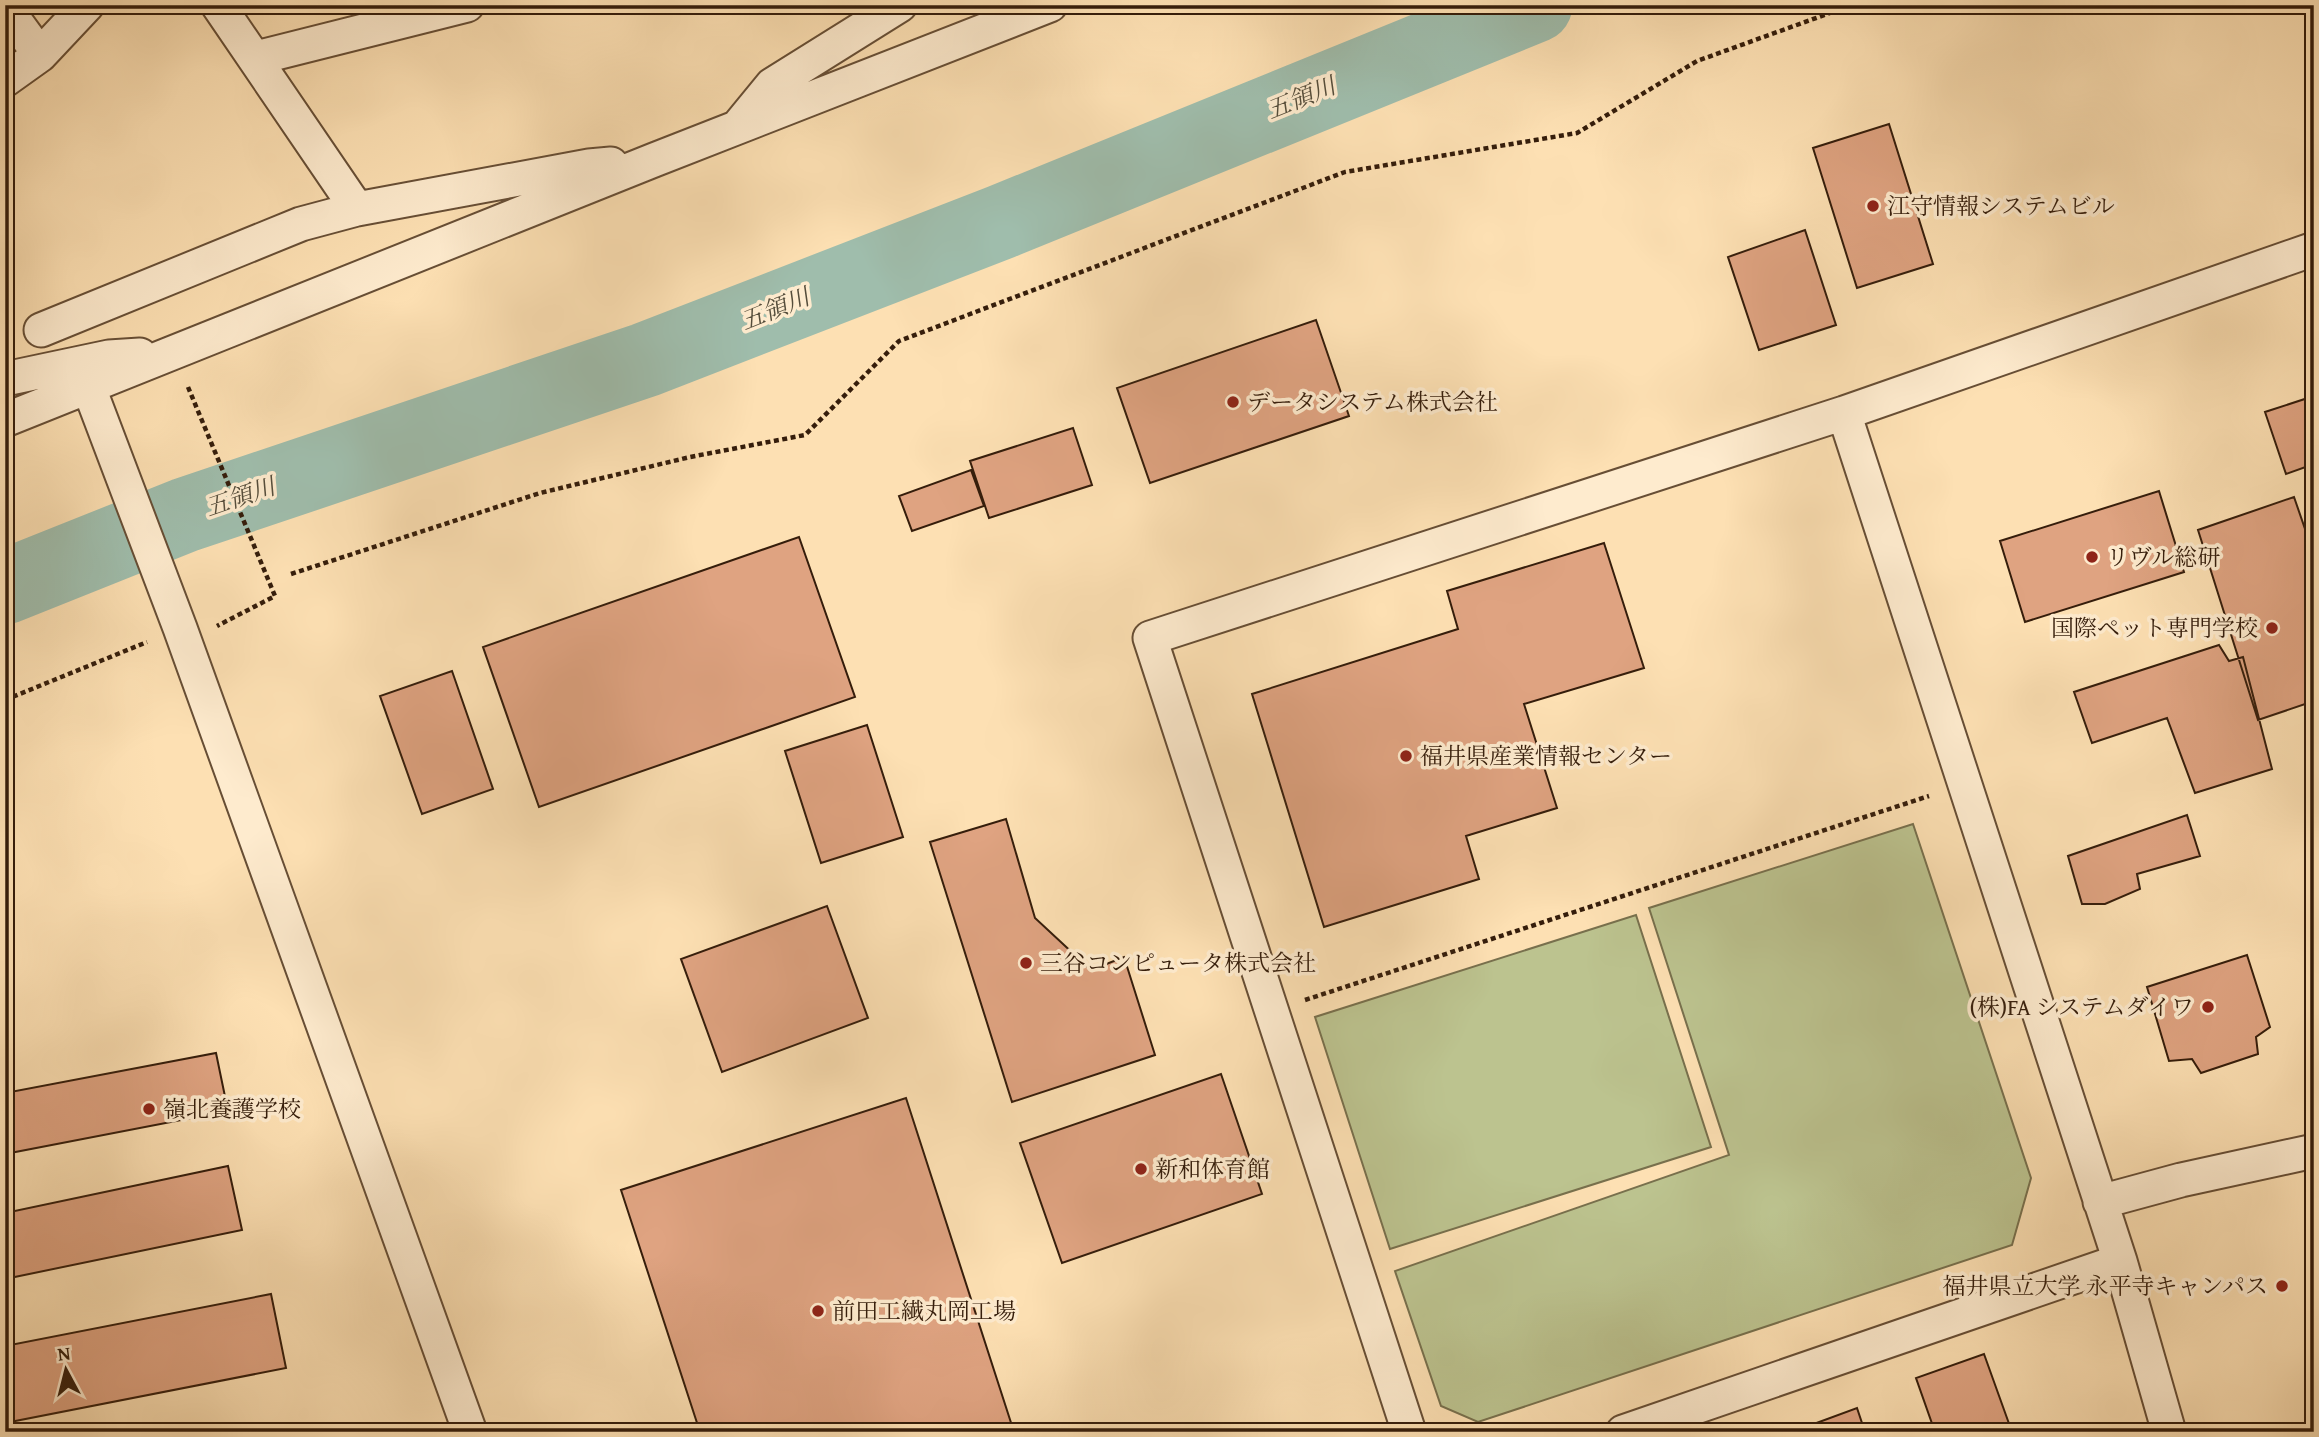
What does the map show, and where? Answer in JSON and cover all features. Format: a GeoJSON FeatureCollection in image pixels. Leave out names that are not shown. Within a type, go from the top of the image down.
{"type":"FeatureCollection","features":[{"type":"Feature","properties":{"kind":"street"},"geometry":{"type":"LineString","coordinates":[[5,80],[40,55],[87,5]]}},
{"type":"Feature","properties":{"kind":"street"},"geometry":{"type":"LineString","coordinates":[[218,5],[357,209]]}},
{"type":"Feature","properties":{"kind":"street"},"geometry":{"type":"LineString","coordinates":[[256,58],[467,5]]}},
{"type":"Feature","properties":{"kind":"street"},"geometry":{"type":"LineString","coordinates":[[738,126],[772,85],[900,5]]}},
{"type":"Feature","properties":{"kind":"street"},"geometry":{"type":"LineString","coordinates":[[5,420],[738,126],[1050,5]]}},
{"type":"Feature","properties":{"kind":"street"},"geometry":{"type":"LineString","coordinates":[[5,7],[40,55]]}},
{"type":"Feature","properties":{"kind":"street"},"geometry":{"type":"LineString","coordinates":[[41,330],[301,224],[357,209],[589,166],[654,160]]}},
{"type":"Feature","properties":{"kind":"street"},"geometry":{"type":"LineString","coordinates":[[1409,1432],[1150,638],[1844,412],[2314,249]]}},
{"type":"Feature","properties":{"kind":"street"},"geometry":{"type":"LineString","coordinates":[[5,379],[109,357],[173,353]]}},
{"type":"Feature","properties":{"kind":"street"},"geometry":{"type":"LineString","coordinates":[[89,388],[183,635],[470,1432]]}},
{"type":"Feature","properties":{"kind":"street"},"geometry":{"type":"LineString","coordinates":[[1844,412],[2120,1261],[2169,1432]]}},
{"type":"Feature","properties":{"kind":"street"},"geometry":{"type":"LineString","coordinates":[[2101,1202],[2181,1180],[2314,1151]]}},
{"type":"Feature","properties":{"kind":"street"},"geometry":{"type":"LineString","coordinates":[[1623,1432],[2120,1261]]}},
{"type":"Feature","properties":{"kind":"path"},"geometry":{"type":"LineString","coordinates":[[291,574],[540,494],[690,457],[805,435],[900,341],[1345,172],[1577,132],[1697,61],[1852,5]]}},
{"type":"Feature","properties":{"kind":"path"},"geometry":{"type":"LineString","coordinates":[[5,700],[183,635],[275,596],[173,353]]}},
{"type":"Feature","properties":{"kind":"path"},"geometry":{"type":"LineString","coordinates":[[1301,1001],[1931,796]]}},
{"type":"Feature","properties":{"kind":"green space"},"geometry":{"type":"Polygon","coordinates":[[[1913,824],[2031,1178],[2012,1245],[1478,1422],[1441,1406],[1395,1271],[1729,1155],[1649,908],[1913,824]]]}},
{"type":"Feature","properties":{"kind":"green space"},"geometry":{"type":"Polygon","coordinates":[[[1636,915],[1711,1147],[1390,1249],[1315,1017],[1636,915]]]}},
{"type":"Feature","properties":{"kind":"building","name":"江守情報システムビル"},"geometry":{"type":"Polygon","coordinates":[[[1889,124],[1933,264],[1857,288],[1813,148],[1889,124]]]}},
{"type":"Feature","properties":{"kind":"building"},"geometry":{"type":"Polygon","coordinates":[[[1805,230],[1836,325],[1759,350],[1728,257],[1805,230]]]}},
{"type":"Feature","properties":{"kind":"building","name":"データシステム株式会社"},"geometry":{"type":"Polygon","coordinates":[[[1316,320],[1349,416],[1150,483],[1117,388],[1316,320]]]}},
{"type":"Feature","properties":{"kind":"building"},"geometry":{"type":"Polygon","coordinates":[[[2314,396],[2314,464],[2286,474],[2265,412],[2314,396]]]}},
{"type":"Feature","properties":{"kind":"building"},"geometry":{"type":"Polygon","coordinates":[[[1073,428],[1092,485],[989,518],[970,461],[1073,428]]]}},
{"type":"Feature","properties":{"kind":"building"},"geometry":{"type":"Polygon","coordinates":[[[971,470],[984,506],[912,531],[899,496],[971,470]]]}},
{"type":"Feature","properties":{"kind":"building","name":"リヴル総研"},"geometry":{"type":"Polygon","coordinates":[[[2159,491],[2184,572],[2025,622],[2000,541],[2159,491]]]}},
{"type":"Feature","properties":{"kind":"building","name":"国際ペット専門学校"},"geometry":{"type":"Polygon","coordinates":[[[2294,497],[2314,555],[2314,701],[2258,720],[2198,530],[2294,497]]]}},
{"type":"Feature","properties":{"kind":"building"},"geometry":{"type":"Polygon","coordinates":[[[799,537],[855,697],[539,807],[483,647],[799,537]]]}},
{"type":"Feature","properties":{"kind":"building","name":"福井県産業情報センター"},"geometry":{"type":"Polygon","coordinates":[[[1604,543],[1644,668],[1524,704],[1557,808],[1466,836],[1479,879],[1324,927],[1252,694],[1458,629],[1447,591],[1604,543]]]}},
{"type":"Feature","properties":{"kind":"building"},"geometry":{"type":"Polygon","coordinates":[[[2219,645],[2229,661],[2243,657],[2272,769],[2195,793],[2167,718],[2092,743],[2074,692],[2219,645]]]}},
{"type":"Feature","properties":{"kind":"building"},"geometry":{"type":"Polygon","coordinates":[[[452,671],[493,789],[422,814],[380,696],[452,671]]]}},
{"type":"Feature","properties":{"kind":"building"},"geometry":{"type":"Polygon","coordinates":[[[867,725],[903,837],[821,863],[785,751],[867,725]]]}},
{"type":"Feature","properties":{"kind":"building"},"geometry":{"type":"Polygon","coordinates":[[[2187,815],[2200,856],[2137,874],[2140,889],[2105,904],[2082,904],[2068,856],[2187,815]]]}},
{"type":"Feature","properties":{"kind":"building","name":"三谷コンピュータ株式会社"},"geometry":{"type":"Polygon","coordinates":[[[1006,819],[1035,918],[1091,970],[1124,957],[1155,1055],[1012,1102],[930,842],[1006,819]]]}},
{"type":"Feature","properties":{"kind":"building"},"geometry":{"type":"Polygon","coordinates":[[[827,906],[868,1018],[722,1072],[681,959],[827,906]]]}},
{"type":"Feature","properties":{"kind":"building","name":"(株)FA システムダイワ"},"geometry":{"type":"Polygon","coordinates":[[[2247,955],[2270,1027],[2256,1037],[2258,1054],[2201,1073],[2192,1059],[2169,1061],[2147,987],[2247,955]]]}},
{"type":"Feature","properties":{"kind":"building"},"geometry":{"type":"Polygon","coordinates":[[[216,1053],[228,1111],[5,1154],[5,1093],[216,1053]]]}},
{"type":"Feature","properties":{"kind":"building","name":"新和体育館"},"geometry":{"type":"Polygon","coordinates":[[[1221,1074],[1262,1194],[1062,1263],[1020,1143],[1221,1074]]]}},
{"type":"Feature","properties":{"kind":"building","name":"前田工繊丸岡工場"},"geometry":{"type":"Polygon","coordinates":[[[906,1098],[1014,1432],[700,1432],[621,1190],[906,1098]]]}},
{"type":"Feature","properties":{"kind":"building"},"geometry":{"type":"Polygon","coordinates":[[[228,1166],[242,1230],[5,1279],[5,1213],[228,1166]]]}},
{"type":"Feature","properties":{"kind":"building"},"geometry":{"type":"Polygon","coordinates":[[[271,1294],[286,1368],[5,1423],[5,1346],[271,1294]]]}},
{"type":"Feature","properties":{"kind":"building"},"geometry":{"type":"Polygon","coordinates":[[[1984,1354],[2012,1432],[1935,1432],[1916,1378],[1984,1354]]]}},
{"type":"Feature","properties":{"kind":"building"},"geometry":{"type":"Polygon","coordinates":[[[1857,1408],[1865,1432],[1792,1432],[1857,1408]]]}},
{"type":"Feature","properties":{"kind":"waterway","name":"五領川"},"geometry":{"type":"LineString","coordinates":[[5,587],[185,515],[645,360],[1001,222],[1535,5]]}},
{"type":"Feature","properties":{"kind":"place","name":"江守情報システムビル"},"geometry":{"type":"Point","coordinates":[1873,206]}},
{"type":"Feature","properties":{"kind":"place","name":"データシステム株式会社"},"geometry":{"type":"Point","coordinates":[1233,402]}},
{"type":"Feature","properties":{"kind":"place","name":"リヴル総研"},"geometry":{"type":"Point","coordinates":[2092,557]}},
{"type":"Feature","properties":{"kind":"place","name":"国際ペット専門学校"},"geometry":{"type":"Point","coordinates":[2272,628]}},
{"type":"Feature","properties":{"kind":"place","name":"福井県産業情報センター"},"geometry":{"type":"Point","coordinates":[1406,756]}},
{"type":"Feature","properties":{"kind":"place","name":"三谷コンピュータ株式会社"},"geometry":{"type":"Point","coordinates":[1026,963]}},
{"type":"Feature","properties":{"kind":"place","name":"(株)FA システムダイワ"},"geometry":{"type":"Point","coordinates":[2208,1007]}},
{"type":"Feature","properties":{"kind":"place","name":"嶺北養護学校"},"geometry":{"type":"Point","coordinates":[149,1109]}},
{"type":"Feature","properties":{"kind":"place","name":"新和体育館"},"geometry":{"type":"Point","coordinates":[1141,1169]}},
{"type":"Feature","properties":{"kind":"place","name":"福井県立大学 永平寺キャンパス"},"geometry":{"type":"Point","coordinates":[2282,1286]}},
{"type":"Feature","properties":{"kind":"place","name":"前田工繊丸岡工場"},"geometry":{"type":"Point","coordinates":[818,1311]}}]}
